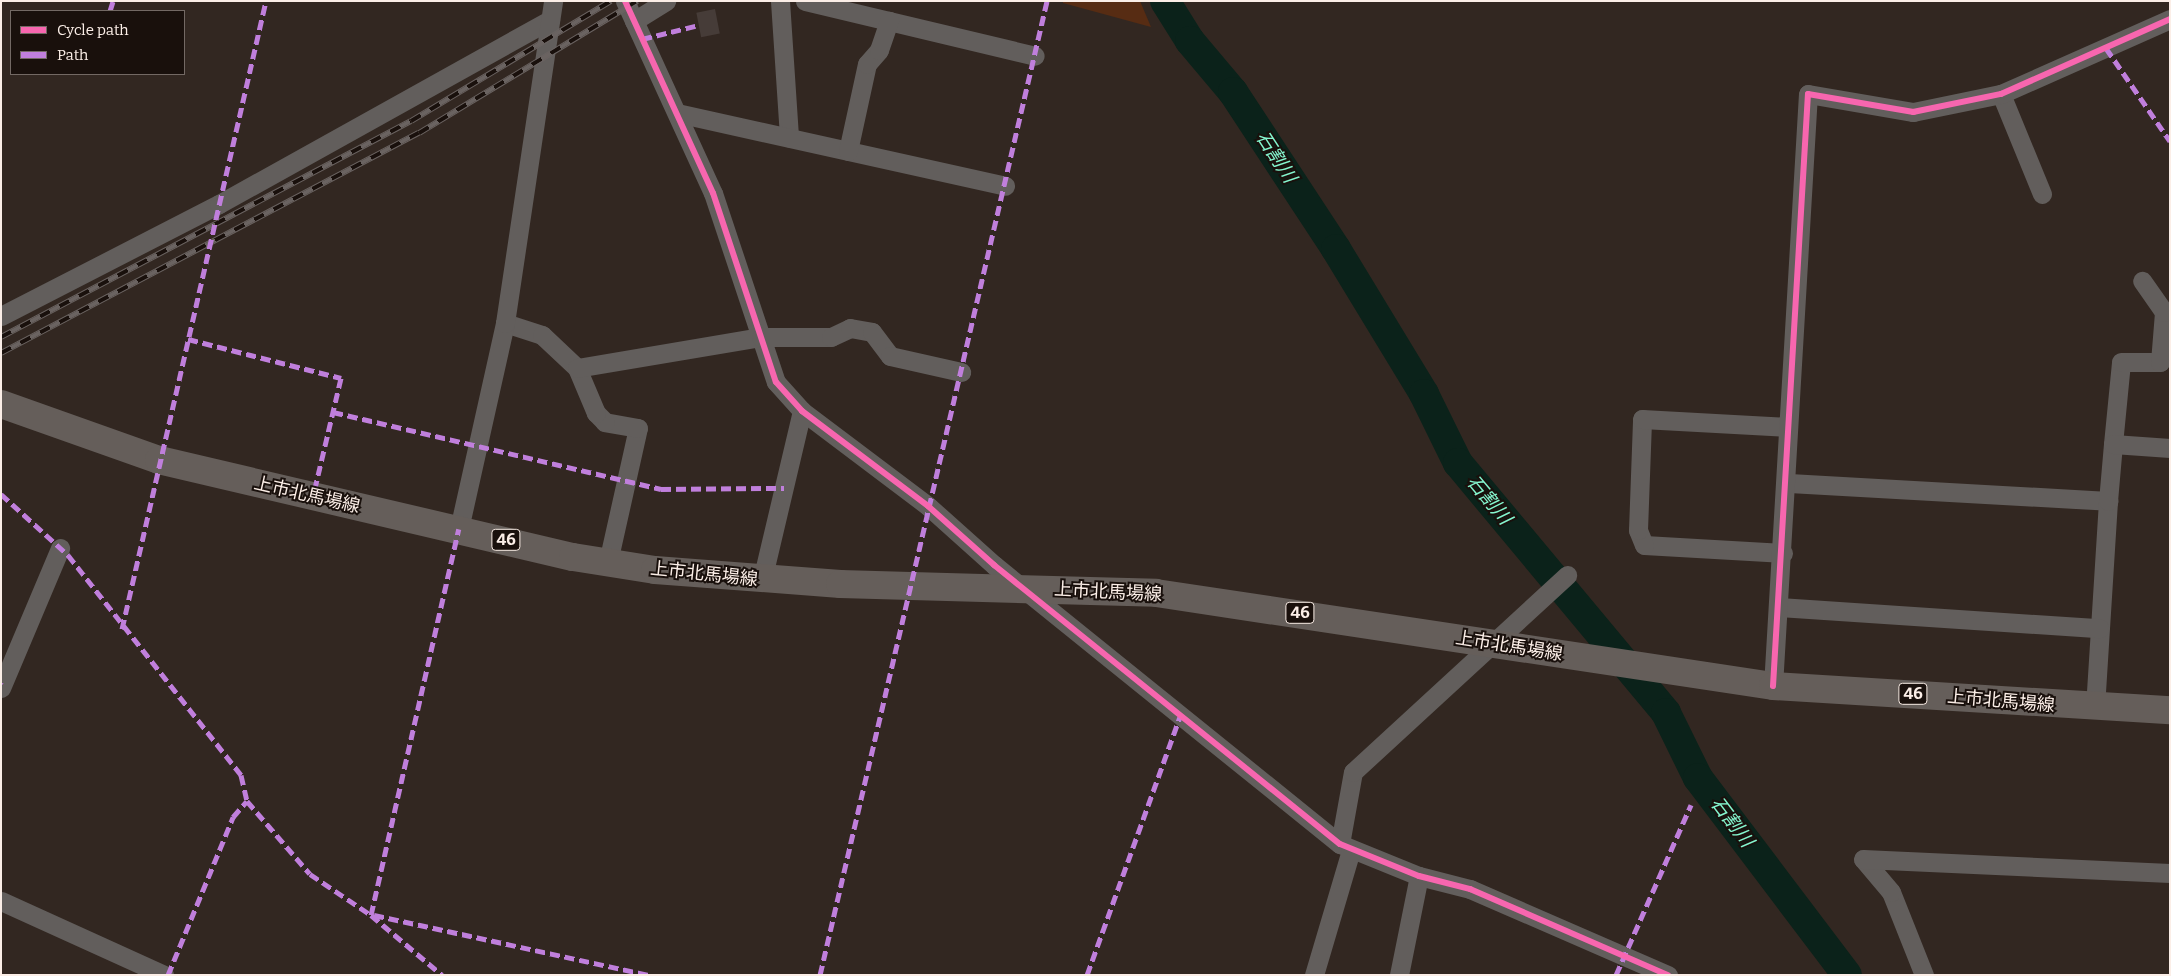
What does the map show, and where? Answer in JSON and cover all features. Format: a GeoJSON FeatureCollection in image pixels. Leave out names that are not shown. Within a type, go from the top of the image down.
{"type":"FeatureCollection","features":[{"type":"Feature","properties":{"kind":"main road","name":"上市北馬場線"},"geometry":{"type":"LineString","coordinates":[[1,404],[159,460],[608,562],[762,580],[1156,593],[1574,656],[1690,676],[1773,686],[2095,708],[2170,710]]}},
{"type":"Feature","properties":{"kind":"street"},"geometry":{"type":"LineString","coordinates":[[625,1],[713,193],[776,382],[802,411],[1346,847],[1419,876],[1470,889],[1668,975]]}},
{"type":"Feature","properties":{"kind":"street"},"geometry":{"type":"LineString","coordinates":[[634,21],[666,1]]}},
{"type":"Feature","properties":{"kind":"street"},"geometry":{"type":"LineString","coordinates":[[780,1],[789,138]]}},
{"type":"Feature","properties":{"kind":"street"},"geometry":{"type":"LineString","coordinates":[[805,1],[882,14],[1035,56]]}},
{"type":"Feature","properties":{"kind":"street"},"geometry":{"type":"LineString","coordinates":[[1,316],[219,204],[552,10]]}},
{"type":"Feature","properties":{"kind":"street"},"geometry":{"type":"LineString","coordinates":[[459,529],[505,323],[552,10]]}},
{"type":"Feature","properties":{"kind":"street"},"geometry":{"type":"LineString","coordinates":[[848,151],[867,64],[879,50],[882,14]]}},
{"type":"Feature","properties":{"kind":"street"},"geometry":{"type":"LineString","coordinates":[[1773,686],[1788,483],[1788,427],[1808,94],[1913,112],[2001,94],[2170,19]]}},
{"type":"Feature","properties":{"kind":"street"},"geometry":{"type":"LineString","coordinates":[[2001,94],[2042,194]]}},
{"type":"Feature","properties":{"kind":"street"},"geometry":{"type":"LineString","coordinates":[[677,113],[1005,186]]}},
{"type":"Feature","properties":{"kind":"street"},"geometry":{"type":"LineString","coordinates":[[2095,708],[2108,501],[2120,362],[2160,362],[2164,312],[2142,281]]}},
{"type":"Feature","properties":{"kind":"street"},"geometry":{"type":"LineString","coordinates":[[505,323],[542,335],[576,368],[596,413],[605,422],[638,428],[608,562]]}},
{"type":"Feature","properties":{"kind":"street"},"geometry":{"type":"LineString","coordinates":[[576,368],[761,337],[831,337],[850,328],[872,332],[890,356],[961,372]]}},
{"type":"Feature","properties":{"kind":"street"},"geometry":{"type":"LineString","coordinates":[[762,580],[802,411]]}},
{"type":"Feature","properties":{"kind":"street"},"geometry":{"type":"LineString","coordinates":[[1783,553],[1644,545],[1638,530],[1642,419],[1788,427]]}},
{"type":"Feature","properties":{"kind":"street"},"geometry":{"type":"LineString","coordinates":[[2114,444],[2170,448]]}},
{"type":"Feature","properties":{"kind":"street"},"geometry":{"type":"LineString","coordinates":[[1788,483],[2108,501]]}},
{"type":"Feature","properties":{"kind":"street"},"geometry":{"type":"LineString","coordinates":[[1,688],[60,548]]}},
{"type":"Feature","properties":{"kind":"street"},"geometry":{"type":"LineString","coordinates":[[1314,975],[1346,847],[1353,772],[1567,575]]}},
{"type":"Feature","properties":{"kind":"street"},"geometry":{"type":"LineString","coordinates":[[1779,607],[2099,628]]}},
{"type":"Feature","properties":{"kind":"street"},"geometry":{"type":"LineString","coordinates":[[1924,975],[1891,892],[1863,859],[2170,873]]}},
{"type":"Feature","properties":{"kind":"street"},"geometry":{"type":"LineString","coordinates":[[1399,975],[1419,876]]}},
{"type":"Feature","properties":{"kind":"street"},"geometry":{"type":"LineString","coordinates":[[1,901],[164,975]]}},
{"type":"Feature","properties":{"kind":"shaded area"},"geometry":{"type":"Polygon","coordinates":[[[1063,1],[1140,1],[1151,27],[1063,3],[1063,1]]]}},
{"type":"Feature","properties":{"kind":"building"},"geometry":{"type":"Polygon","coordinates":[[[715,9],[720,34],[701,37],[696,13],[715,9]]]}},
{"type":"Feature","properties":{"kind":"waterway","name":"石割川"},"geometry":{"type":"LineString","coordinates":[[1165,1],[1190,41],[1233,92],[1336,249],[1424,394],[1458,463],[1666,713],[1698,778],[1847,975]]}},
{"type":"Feature","properties":{"kind":"railway"},"geometry":{"type":"LineString","coordinates":[[1,337],[411,121],[611,1]]}},
{"type":"Feature","properties":{"kind":"railway"},"geometry":{"type":"LineString","coordinates":[[1,353],[419,133],[637,1]]}},
{"type":"Feature","properties":{"kind":"marked path"},"geometry":{"type":"LineString","coordinates":[[110,10],[113,1]]}},
{"type":"Feature","properties":{"kind":"marked path"},"geometry":{"type":"LineString","coordinates":[[122,629],[266,1]]}},
{"type":"Feature","properties":{"kind":"marked path"},"geometry":{"type":"LineString","coordinates":[[820,975],[1047,1]]}},
{"type":"Feature","properties":{"kind":"marked path"},"geometry":{"type":"LineString","coordinates":[[642,39],[695,26]]}},
{"type":"Feature","properties":{"kind":"marked path"},"geometry":{"type":"LineString","coordinates":[[2106,48],[2170,141]]}},
{"type":"Feature","properties":{"kind":"marked path"},"geometry":{"type":"LineString","coordinates":[[188,339],[341,378],[313,496]]}},
{"type":"Feature","properties":{"kind":"marked path"},"geometry":{"type":"LineString","coordinates":[[333,412],[661,489],[784,488]]}},
{"type":"Feature","properties":{"kind":"marked path"},"geometry":{"type":"LineString","coordinates":[[1,494],[68,555],[241,775],[247,801],[310,874],[371,915],[442,975]]}},
{"type":"Feature","properties":{"kind":"marked path"},"geometry":{"type":"LineString","coordinates":[[371,915],[459,529]]}},
{"type":"Feature","properties":{"kind":"marked path"},"geometry":{"type":"LineString","coordinates":[[1087,975],[1180,717]]}},
{"type":"Feature","properties":{"kind":"marked path"},"geometry":{"type":"LineString","coordinates":[[168,975],[233,817],[247,801]]}},
{"type":"Feature","properties":{"kind":"marked path"},"geometry":{"type":"LineString","coordinates":[[1616,975],[1691,805]]}},
{"type":"Feature","properties":{"kind":"marked path"},"geometry":{"type":"LineString","coordinates":[[374,915],[650,975]]}},
{"type":"Feature","properties":{"kind":"cycle path"},"geometry":{"type":"LineString","coordinates":[[625,1],[713,193],[776,382],[802,411],[928,506],[994,565],[1340,844],[1419,876],[1470,889],[1668,975]]}},
{"type":"Feature","properties":{"kind":"cycle path"},"geometry":{"type":"LineString","coordinates":[[1773,686],[1808,94],[1913,112],[2001,94],[2170,19]]}}]}
